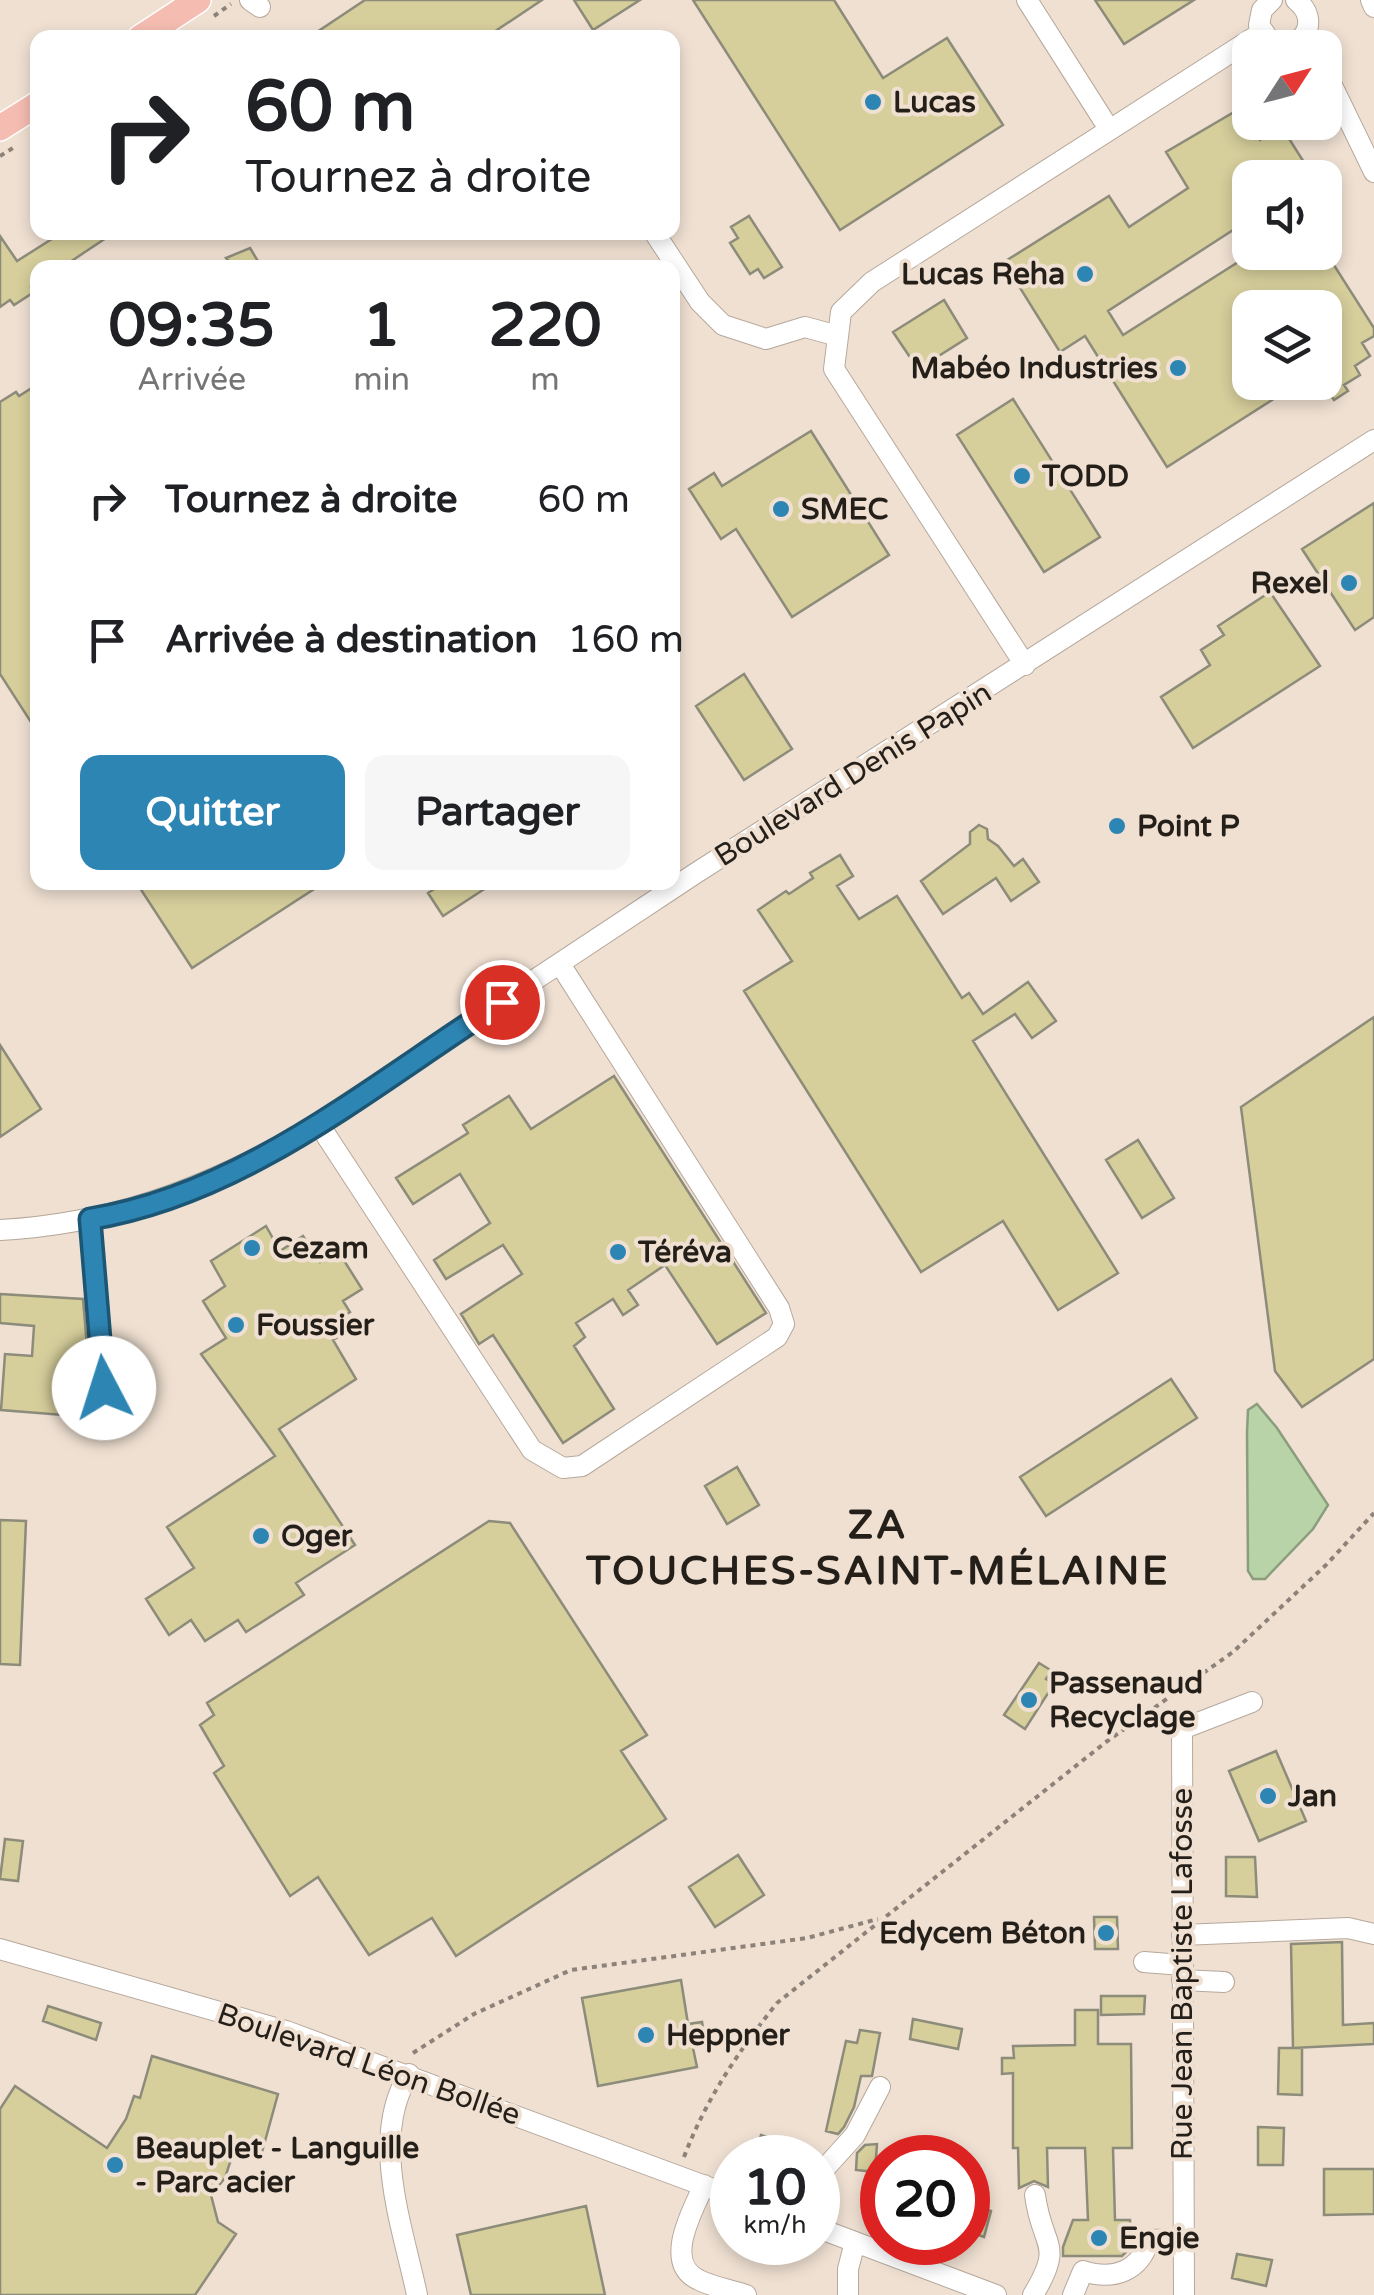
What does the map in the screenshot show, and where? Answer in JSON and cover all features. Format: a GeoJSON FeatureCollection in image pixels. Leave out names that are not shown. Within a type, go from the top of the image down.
{"type":"FeatureCollection","features":[{"type":"Feature","properties":{"kind":"main road"},"geometry":{"type":"LineString","coordinates":[[152,30],[198,0]]}},
{"type":"Feature","properties":{"kind":"main road"},"geometry":{"type":"LineString","coordinates":[[0,128],[30,109]]}},
{"type":"Feature","properties":{"kind":"street"},"geometry":{"type":"LineString","coordinates":[[1027,0],[1108,129]]}},
{"type":"Feature","properties":{"kind":"street"},"geometry":{"type":"LineString","coordinates":[[1262,30],[1260,17],[1272,0]]}},
{"type":"Feature","properties":{"kind":"street"},"geometry":{"type":"LineString","coordinates":[[1296,0],[1309,20],[1308,30]]}},
{"type":"Feature","properties":{"kind":"street"},"geometry":{"type":"LineString","coordinates":[[1024,664],[834,369],[841,312],[872,282],[1232,52]]}},
{"type":"Feature","properties":{"kind":"street"},"geometry":{"type":"LineString","coordinates":[[1342,106],[1374,172]]}},
{"type":"Feature","properties":{"kind":"street"},"geometry":{"type":"LineString","coordinates":[[680,272],[700,302],[722,325],[766,339],[805,327],[838,336]]}},
{"type":"Feature","properties":{"kind":"street","name":"Boulevard Denis Papin"},"geometry":{"type":"LineString","coordinates":[[680,884],[1374,440]]}},
{"type":"Feature","properties":{"kind":"street","name":"Boulevard Denis Papin"},"geometry":{"type":"LineString","coordinates":[[0,1230],[46,1228],[90,1219],[170,1198],[236,1170],[318,1124],[671,890]]}},
{"type":"Feature","properties":{"kind":"street"},"geometry":{"type":"LineString","coordinates":[[318,1124],[532,1450],[563,1468],[582,1466],[777,1337],[784,1324],[779,1308],[560,964]]}},
{"type":"Feature","properties":{"kind":"street"},"geometry":{"type":"LineString","coordinates":[[90,1219],[107,1422]]}},
{"type":"Feature","properties":{"kind":"street","name":"Rue Jean Baptiste Lafosse"},"geometry":{"type":"LineString","coordinates":[[1184,2295],[1182,1729],[1252,1702]]}},
{"type":"Feature","properties":{"kind":"street"},"geometry":{"type":"LineString","coordinates":[[1182,1934],[1348,1928],[1374,1934]]}},
{"type":"Feature","properties":{"kind":"street","name":"Boulevard Léon Bollée"},"geometry":{"type":"LineString","coordinates":[[0,1949],[286,2030],[710,2187]]}},
{"type":"Feature","properties":{"kind":"street"},"geometry":{"type":"LineString","coordinates":[[1144,1962],[1224,1982]]}},
{"type":"Feature","properties":{"kind":"street"},"geometry":{"type":"LineString","coordinates":[[402,2071],[392,2118],[390,2152],[417,2295]]}},
{"type":"Feature","properties":{"kind":"street"},"geometry":{"type":"LineString","coordinates":[[840,2151],[855,2134],[880,2086]]}},
{"type":"Feature","properties":{"kind":"street"},"geometry":{"type":"LineString","coordinates":[[704,2185],[683,2240],[681,2260],[699,2280],[746,2295]]}},
{"type":"Feature","properties":{"kind":"street"},"geometry":{"type":"LineString","coordinates":[[1032,2295],[1052,2256],[1039,2224],[1035,2196]]}},
{"type":"Feature","properties":{"kind":"street"},"geometry":{"type":"LineString","coordinates":[[840,2237],[946,2286],[986,2293]]}},
{"type":"Feature","properties":{"kind":"street"},"geometry":{"type":"LineString","coordinates":[[1073,2295],[1083,2271],[1110,2275],[1131,2269],[1146,2252],[1149,2240],[1184,2239]]}},
{"type":"Feature","properties":{"kind":"street"},"geometry":{"type":"LineString","coordinates":[[848,2295],[854,2242]]}},
{"type":"Feature","properties":{"kind":"path"},"geometry":{"type":"LineString","coordinates":[[677,2175],[699,2117],[734,2057],[777,2003],[1106,1742],[1234,1652],[1326,1565],[1374,1513]]}},
{"type":"Feature","properties":{"kind":"path"},"geometry":{"type":"LineString","coordinates":[[402,2071],[426,2044],[474,2014],[572,1970],[806,1938],[882,1918]]}},
{"type":"Feature","properties":{"kind":"shaded area"},"geometry":{"type":"Polygon","coordinates":[[[1257,1404],[1328,1505],[1313,1529],[1265,1579],[1253,1579],[1248,1571],[1248,1410],[1257,1404]]]}},
{"type":"Feature","properties":{"kind":"building"},"geometry":{"type":"Polygon","coordinates":[[[365,0],[542,0],[497,30],[320,30],[365,0]]]}},
{"type":"Feature","properties":{"kind":"building"},"geometry":{"type":"Polygon","coordinates":[[[574,0],[640,0],[593,30],[574,0]]]}},
{"type":"Feature","properties":{"kind":"building","name":"Lucas"},"geometry":{"type":"Polygon","coordinates":[[[693,0],[834,0],[883,78],[947,38],[1003,125],[840,230],[693,0]]]}},
{"type":"Feature","properties":{"kind":"building"},"geometry":{"type":"Polygon","coordinates":[[[1095,0],[1194,0],[1124,44],[1095,0]]]}},
{"type":"Feature","properties":{"kind":"building"},"geometry":{"type":"Polygon","coordinates":[[[1232,113],[1232,140],[1290,140],[1303,160],[1232,160],[1232,231],[1108,311],[1123,335],[1232,266],[1232,270],[1337,270],[1374,328],[1374,336],[1362,343],[1370,356],[1355,366],[1360,375],[1344,385],[1348,391],[1342,395],[1342,290],[1232,290],[1232,400],[1272,400],[1167,467],[1085,336],[1060,352],[1004,262],[1109,196],[1129,227],[1188,188],[1166,152],[1232,113]]]}},
{"type":"Feature","properties":{"kind":"building"},"geometry":{"type":"Polygon","coordinates":[[[749,216],[782,267],[764,278],[758,269],[750,274],[730,243],[738,238],[731,227],[749,216]]]}},
{"type":"Feature","properties":{"kind":"building"},"geometry":{"type":"Polygon","coordinates":[[[0,236],[17,261],[50,240],[103,240],[73,260],[30,260],[30,295],[14,305],[10,300],[0,307],[0,236]]]}},
{"type":"Feature","properties":{"kind":"building"},"geometry":{"type":"Polygon","coordinates":[[[250,248],[257,260],[228,260],[250,248]]]}},
{"type":"Feature","properties":{"kind":"building"},"geometry":{"type":"Polygon","coordinates":[[[944,300],[967,338],[918,369],[893,332],[944,300]]]}},
{"type":"Feature","properties":{"kind":"building"},"geometry":{"type":"Polygon","coordinates":[[[30,389],[30,721],[0,674],[0,402],[16,392],[19,396],[30,389]]]}},
{"type":"Feature","properties":{"kind":"building","name":"TODD"},"geometry":{"type":"Polygon","coordinates":[[[1013,399],[1100,537],[1044,572],[957,435],[1013,399]]]}},
{"type":"Feature","properties":{"kind":"building","name":"SMEC"},"geometry":{"type":"Polygon","coordinates":[[[811,431],[889,555],[792,617],[736,529],[721,539],[689,489],[714,473],[722,486],[811,431]]]}},
{"type":"Feature","properties":{"kind":"building","name":"Rexel"},"geometry":{"type":"Polygon","coordinates":[[[1374,503],[1374,617],[1355,630],[1302,549],[1374,503]]]}},
{"type":"Feature","properties":{"kind":"building"},"geometry":{"type":"Polygon","coordinates":[[[1270,592],[1320,666],[1193,748],[1161,697],[1210,665],[1201,650],[1224,635],[1218,626],[1270,592]]]}},
{"type":"Feature","properties":{"kind":"building"},"geometry":{"type":"Polygon","coordinates":[[[744,674],[792,749],[744,780],[696,706],[744,674]]]}},
{"type":"Feature","properties":{"kind":"building"},"geometry":{"type":"Polygon","coordinates":[[[979,825],[987,829],[988,839],[1014,866],[1023,859],[1039,882],[1011,901],[996,878],[943,914],[921,881],[970,844],[970,832],[979,825]]]}},
{"type":"Feature","properties":{"kind":"building"},"geometry":{"type":"Polygon","coordinates":[[[840,855],[853,876],[837,886],[859,919],[897,896],[962,998],[969,993],[983,1014],[1028,982],[1056,1021],[1032,1038],[1015,1014],[973,1041],[1118,1273],[1058,1310],[1003,1221],[921,1272],[744,991],[792,961],[758,910],[813,878],[810,873],[840,855]]]}},
{"type":"Feature","properties":{"kind":"building"},"geometry":{"type":"Polygon","coordinates":[[[141,890],[313,890],[192,968],[141,890]]]}},
{"type":"Feature","properties":{"kind":"building"},"geometry":{"type":"Polygon","coordinates":[[[433,890],[483,890],[443,916],[428,893],[433,890]]]}},
{"type":"Feature","properties":{"kind":"building"},"geometry":{"type":"Polygon","coordinates":[[[1374,1017],[1374,1359],[1302,1407],[1275,1371],[1241,1107],[1374,1017]]]}},
{"type":"Feature","properties":{"kind":"building"},"geometry":{"type":"Polygon","coordinates":[[[0,1045],[41,1109],[0,1137],[0,1045]]]}},
{"type":"Feature","properties":{"kind":"building","name":"Téréva"},"geometry":{"type":"Polygon","coordinates":[[[614,1076],[766,1313],[717,1344],[665,1265],[628,1290],[638,1305],[623,1315],[613,1299],[576,1323],[585,1337],[574,1346],[614,1409],[563,1443],[493,1335],[479,1344],[461,1314],[522,1274],[503,1245],[446,1279],[434,1260],[490,1223],[460,1174],[413,1204],[396,1178],[468,1133],[463,1125],[509,1096],[531,1129],[614,1076]]]}},
{"type":"Feature","properties":{"kind":"building"},"geometry":{"type":"Polygon","coordinates":[[[1138,1140],[1174,1198],[1142,1218],[1106,1160],[1138,1140]]]}},
{"type":"Feature","properties":{"kind":"building"},"geometry":{"type":"Polygon","coordinates":[[[266,1226],[280,1251],[303,1236],[320,1262],[338,1251],[362,1289],[343,1301],[350,1312],[337,1320],[345,1333],[333,1340],[356,1379],[279,1429],[355,1545],[296,1583],[304,1595],[246,1632],[238,1620],[205,1641],[191,1620],[169,1635],[146,1599],[194,1568],[167,1527],[275,1456],[201,1354],[226,1338],[203,1301],[225,1286],[211,1261],[266,1226]]]}},
{"type":"Feature","properties":{"kind":"building"},"geometry":{"type":"Polygon","coordinates":[[[0,1294],[83,1299],[90,1382],[88,1417],[1,1410],[5,1354],[32,1356],[34,1326],[0,1323],[0,1294]]]}},
{"type":"Feature","properties":{"kind":"building"},"geometry":{"type":"Polygon","coordinates":[[[1171,1379],[1197,1418],[1046,1516],[1020,1477],[1171,1379]]]}},
{"type":"Feature","properties":{"kind":"building"},"geometry":{"type":"Polygon","coordinates":[[[737,1467],[759,1505],[727,1524],[705,1486],[737,1467]]]}},
{"type":"Feature","properties":{"kind":"building"},"geometry":{"type":"Polygon","coordinates":[[[0,1520],[26,1521],[20,1665],[0,1664],[0,1520]]]}},
{"type":"Feature","properties":{"kind":"building"},"geometry":{"type":"Polygon","coordinates":[[[489,1521],[510,1523],[647,1735],[621,1751],[666,1819],[456,1956],[432,1918],[369,1955],[318,1877],[290,1896],[214,1773],[224,1766],[200,1725],[214,1715],[207,1703],[489,1521]]]}},
{"type":"Feature","properties":{"kind":"building","name":"Passenaud Recyclage"},"geometry":{"type":"Polygon","coordinates":[[[1039,1663],[1052,1671],[1046,1679],[1054,1684],[1025,1729],[1004,1715],[1039,1663]]]}},
{"type":"Feature","properties":{"kind":"building","name":"Jan"},"geometry":{"type":"Polygon","coordinates":[[[1276,1751],[1306,1821],[1259,1841],[1229,1771],[1276,1751]]]}},
{"type":"Feature","properties":{"kind":"building"},"geometry":{"type":"Polygon","coordinates":[[[5,1839],[23,1841],[18,1881],[0,1879],[5,1839]]]}},
{"type":"Feature","properties":{"kind":"building"},"geometry":{"type":"Polygon","coordinates":[[[738,1855],[764,1895],[715,1927],[689,1887],[738,1855]]]}},
{"type":"Feature","properties":{"kind":"building"},"geometry":{"type":"Polygon","coordinates":[[[1226,1857],[1255,1857],[1257,1897],[1226,1896],[1226,1857]]]}},
{"type":"Feature","properties":{"kind":"building","name":"Edycem Béton"},"geometry":{"type":"Polygon","coordinates":[[[1094,1917],[1117,1917],[1118,1949],[1095,1949],[1094,1917]]]}},
{"type":"Feature","properties":{"kind":"building"},"geometry":{"type":"Polygon","coordinates":[[[1342,1942],[1343,2025],[1374,2023],[1374,2044],[1293,2048],[1291,1944],[1342,1942]]]}},
{"type":"Feature","properties":{"kind":"building","name":"Heppner"},"geometry":{"type":"Polygon","coordinates":[[[681,1980],[688,2024],[702,2022],[706,2045],[693,2048],[697,2067],[598,2086],[582,1998],[681,1980]]]}},
{"type":"Feature","properties":{"kind":"building"},"geometry":{"type":"Polygon","coordinates":[[[1101,1996],[1145,1996],[1144,2014],[1101,2015],[1101,1996]]]}},
{"type":"Feature","properties":{"kind":"building"},"geometry":{"type":"Polygon","coordinates":[[[48,2006],[101,2023],[96,2040],[43,2021],[48,2006]]]}},
{"type":"Feature","properties":{"kind":"building"},"geometry":{"type":"Polygon","coordinates":[[[1075,2010],[1098,2010],[1098,2044],[1131,2044],[1132,2148],[1113,2148],[1115,2220],[1130,2220],[1132,2246],[1122,2256],[1063,2256],[1073,2220],[1088,2220],[1085,2148],[1047,2148],[1048,2187],[1034,2181],[1019,2188],[1018,2148],[1013,2148],[1013,2073],[1002,2074],[1002,2058],[1014,2058],[1013,2046],[1075,2045],[1075,2010]]]}},
{"type":"Feature","properties":{"kind":"building"},"geometry":{"type":"Polygon","coordinates":[[[913,2019],[962,2029],[958,2049],[910,2039],[913,2019]]]}},
{"type":"Feature","properties":{"kind":"building"},"geometry":{"type":"Polygon","coordinates":[[[860,2030],[880,2033],[872,2076],[861,2076],[854,2107],[844,2127],[838,2134],[826,2131],[846,2041],[857,2043],[860,2030]]]}},
{"type":"Feature","properties":{"kind":"building"},"geometry":{"type":"Polygon","coordinates":[[[1279,2048],[1302,2048],[1302,2095],[1278,2094],[1279,2048]]]}},
{"type":"Feature","properties":{"kind":"building","name":"Beauplet - Languille - Parc acier"},"geometry":{"type":"Polygon","coordinates":[[[152,2056],[278,2094],[262,2152],[236,2144],[225,2178],[211,2195],[218,2222],[236,2234],[195,2295],[0,2295],[0,2109],[15,2086],[107,2148],[126,2119],[134,2096],[140,2098],[152,2056]]]}},
{"type":"Feature","properties":{"kind":"building"},"geometry":{"type":"Polygon","coordinates":[[[1258,2127],[1284,2128],[1283,2165],[1258,2165],[1258,2127]]]}},
{"type":"Feature","properties":{"kind":"building"},"geometry":{"type":"Polygon","coordinates":[[[860,2150],[860,2170],[856,2170],[860,2150]]]}},
{"type":"Feature","properties":{"kind":"building"},"geometry":{"type":"Polygon","coordinates":[[[1324,2169],[1374,2169],[1374,2214],[1324,2215],[1324,2169]]]}},
{"type":"Feature","properties":{"kind":"building"},"geometry":{"type":"Polygon","coordinates":[[[586,2206],[605,2295],[471,2295],[457,2235],[586,2206]]]}},
{"type":"Feature","properties":{"kind":"building"},"geometry":{"type":"Polygon","coordinates":[[[1237,2254],[1272,2260],[1266,2286],[1232,2278],[1237,2254]]]}},
{"type":"Feature","properties":{"kind":"place","name":"Lucas"},"geometry":{"type":"Point","coordinates":[873,102]}},
{"type":"Feature","properties":{"kind":"place","name":"Lucas Reha"},"geometry":{"type":"Point","coordinates":[1085,274]}},
{"type":"Feature","properties":{"kind":"place","name":"Mabéo Industries"},"geometry":{"type":"Point","coordinates":[1178,368]}},
{"type":"Feature","properties":{"kind":"place","name":"TODD"},"geometry":{"type":"Point","coordinates":[1022,476]}},
{"type":"Feature","properties":{"kind":"place","name":"SMEC"},"geometry":{"type":"Point","coordinates":[781,509]}},
{"type":"Feature","properties":{"kind":"place","name":"Rexel"},"geometry":{"type":"Point","coordinates":[1349,583]}},
{"type":"Feature","properties":{"kind":"place","name":"Point P"},"geometry":{"type":"Point","coordinates":[1117,826]}},
{"type":"Feature","properties":{"kind":"place","name":"Cezam"},"geometry":{"type":"Point","coordinates":[252,1248]}},
{"type":"Feature","properties":{"kind":"place","name":"Téréva"},"geometry":{"type":"Point","coordinates":[618,1252]}},
{"type":"Feature","properties":{"kind":"place","name":"Foussier"},"geometry":{"type":"Point","coordinates":[236,1325]}},
{"type":"Feature","properties":{"kind":"place","name":"Oger"},"geometry":{"type":"Point","coordinates":[261,1536]}},
{"type":"Feature","properties":{"kind":"place","name":"Passenaud Recyclage"},"geometry":{"type":"Point","coordinates":[1029,1700]}},
{"type":"Feature","properties":{"kind":"place","name":"Jan"},"geometry":{"type":"Point","coordinates":[1268,1796]}},
{"type":"Feature","properties":{"kind":"place","name":"Edycem Béton"},"geometry":{"type":"Point","coordinates":[1106,1933]}},
{"type":"Feature","properties":{"kind":"place","name":"Heppner"},"geometry":{"type":"Point","coordinates":[646,2035]}},
{"type":"Feature","properties":{"kind":"place","name":"Beauplet - Languille - Parc acier"},"geometry":{"type":"Point","coordinates":[115,2165]}},
{"type":"Feature","properties":{"kind":"place","name":"Engie"},"geometry":{"type":"Point","coordinates":[1099,2238]}},
{"type":"Feature","properties":{"kind":"district","name":"ZA TOUCHES-SAINT-MÉLAINE"},"geometry":{"type":"Point","coordinates":[878,1547]}},
{"type":"Feature","properties":{"kind":"route"},"geometry":{"type":"LineString","coordinates":[[104,1388],[90,1219],[170,1198],[236,1170],[294,1139],[502,1002]]}}]}
